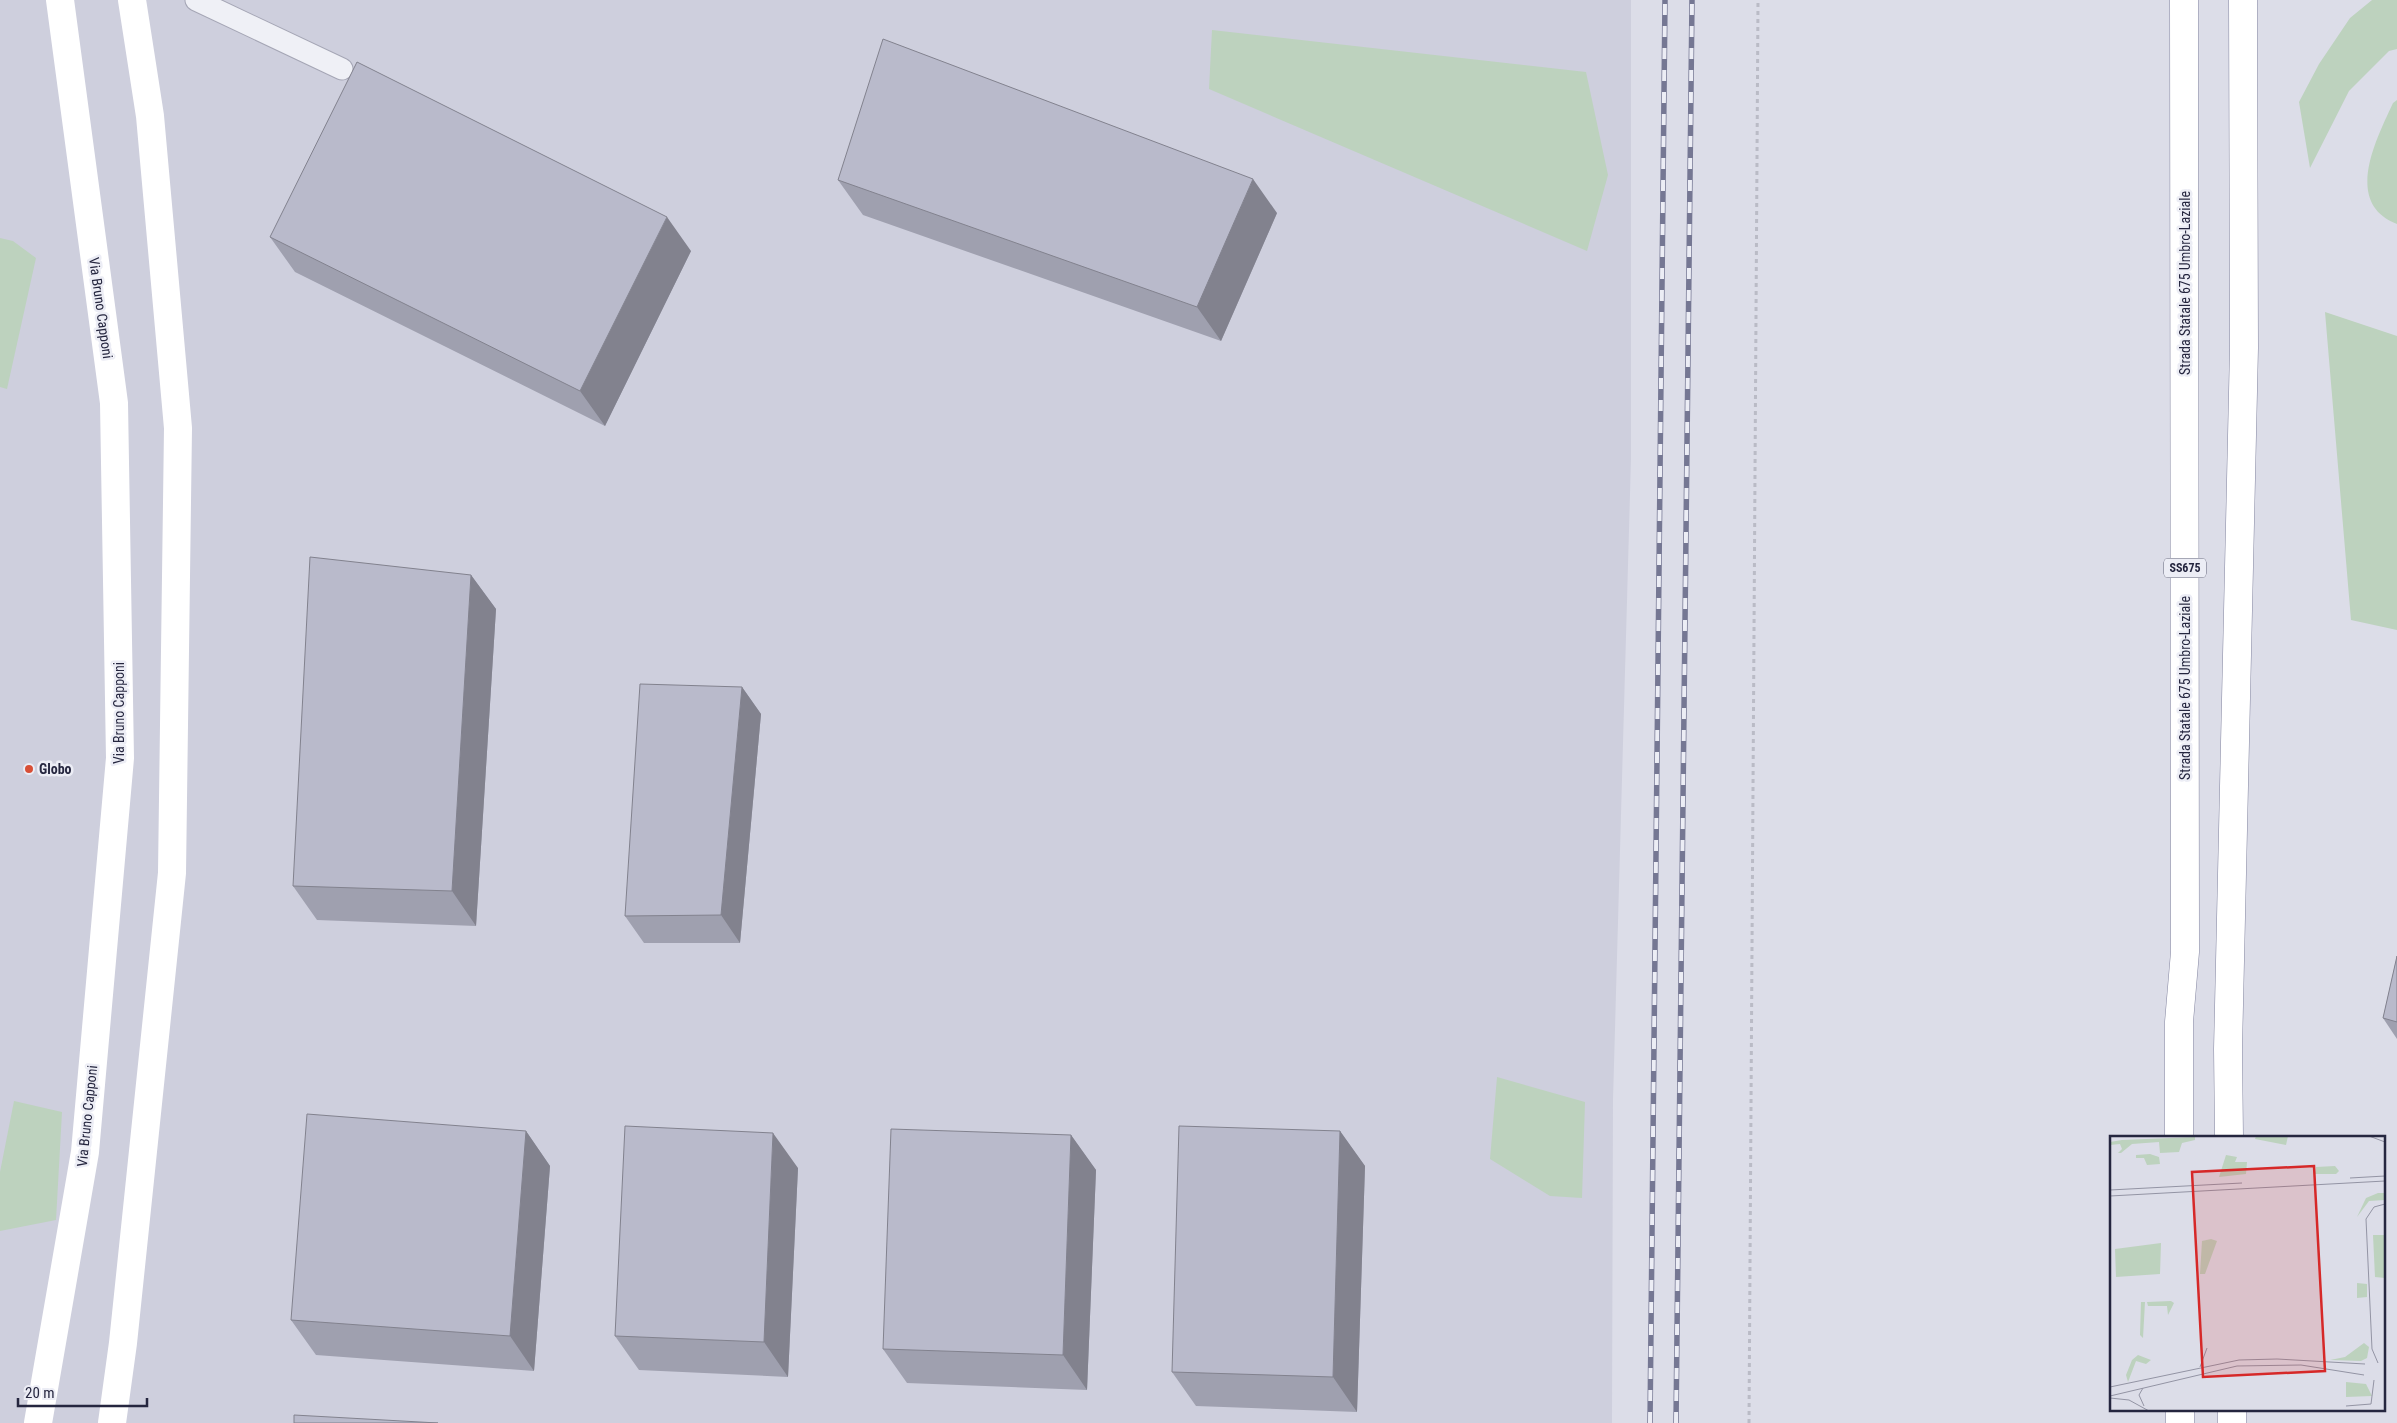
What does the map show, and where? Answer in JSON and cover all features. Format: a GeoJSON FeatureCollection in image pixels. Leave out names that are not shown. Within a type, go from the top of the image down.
{"type":"FeatureCollection","features":[{"type":"Feature","properties":{"kind":"main road","name":"Via Bruno Capponi"},"geometry":{"type":"LineString","coordinates":[[38,1423],[85,1152],[120,758],[114,403],[60,0]]}},
{"type":"Feature","properties":{"kind":"main road"},"geometry":{"type":"LineString","coordinates":[[112,1423],[127,1304],[172,873],[178,428],[150,116],[132,0]]}},
{"type":"Feature","properties":{"kind":"main road","name":"Strada Statale 675 Umbro-Laziale"},"geometry":{"type":"LineString","coordinates":[[2179,1136],[2179,1022],[2185,952],[2184,0]]}},
{"type":"Feature","properties":{"kind":"main road"},"geometry":{"type":"LineString","coordinates":[[2229,1136],[2228,1049],[2244,348],[2243,0]]}},
{"type":"Feature","properties":{"kind":"main road"},"geometry":{"type":"LineString","coordinates":[[2180,1410],[2180,1423]]}},
{"type":"Feature","properties":{"kind":"main road"},"geometry":{"type":"LineString","coordinates":[[2232,1410],[2232,1423]]}},
{"type":"Feature","properties":{"kind":"lane"},"geometry":{"type":"LineString","coordinates":[[196,0],[342,69]]}},
{"type":"Feature","properties":{"kind":"path"},"geometry":{"type":"LineString","coordinates":[[1749,1423],[1758,0]]}},
{"type":"Feature","properties":{"kind":"shaded area"},"geometry":{"type":"Polygon","coordinates":[[[0,0],[1631,0],[1631,458],[1613,1100],[1612,1423],[0,1423],[0,0]]]}},
{"type":"Feature","properties":{"kind":"green space"},"geometry":{"type":"Polygon","coordinates":[[[2372,0],[2397,0],[2397,49],[2389,51],[2349,91],[2310,168],[2299,102],[2319,64],[2350,18],[2372,0]]]}},
{"type":"Feature","properties":{"kind":"green space"},"geometry":{"type":"Polygon","coordinates":[[[1212,30],[1586,72],[1608,175],[1587,251],[1209,89],[1212,30]]]}},
{"type":"Feature","properties":{"kind":"green space"},"geometry":{"type":"Polygon","coordinates":[[[2397,100],[2397,224],[2381,214],[2371,201],[2368,186],[2368,170],[2379,135],[2393,103],[2397,100]]]}},
{"type":"Feature","properties":{"kind":"green space"},"geometry":{"type":"Polygon","coordinates":[[[0,238],[13,241],[36,258],[7,389],[0,387],[0,238]]]}},
{"type":"Feature","properties":{"kind":"green space"},"geometry":{"type":"Polygon","coordinates":[[[2325,312],[2397,336],[2397,630],[2351,620],[2325,312]]]}},
{"type":"Feature","properties":{"kind":"green space"},"geometry":{"type":"Polygon","coordinates":[[[1497,1077],[1585,1102],[1582,1198],[1550,1196],[1490,1159],[1497,1077]]]}},
{"type":"Feature","properties":{"kind":"green space"},"geometry":{"type":"Polygon","coordinates":[[[14,1101],[62,1112],[56,1220],[0,1231],[0,1172],[14,1101]]]}},
{"type":"Feature","properties":{"kind":"building"},"geometry":{"type":"Polygon","coordinates":[[[883,39],[1253,179],[1197,307],[838,180],[883,39]]]}},
{"type":"Feature","properties":{"kind":"building"},"geometry":{"type":"Polygon","coordinates":[[[357,62],[667,217],[580,391],[270,237],[357,62]]]}},
{"type":"Feature","properties":{"kind":"building"},"geometry":{"type":"Polygon","coordinates":[[[310,557],[471,575],[452,891],[293,886],[310,557]]]}},
{"type":"Feature","properties":{"kind":"building"},"geometry":{"type":"Polygon","coordinates":[[[640,684],[742,687],[721,915],[625,916],[640,684]]]}},
{"type":"Feature","properties":{"kind":"building"},"geometry":{"type":"Polygon","coordinates":[[[2397,956],[2397,1022],[2383,1018],[2397,956]]]}},
{"type":"Feature","properties":{"kind":"building"},"geometry":{"type":"Polygon","coordinates":[[[307,1114],[526,1131],[510,1336],[291,1320],[307,1114]]]}},
{"type":"Feature","properties":{"kind":"building"},"geometry":{"type":"Polygon","coordinates":[[[625,1126],[773,1133],[764,1342],[615,1336],[625,1126]]]}},
{"type":"Feature","properties":{"kind":"building"},"geometry":{"type":"Polygon","coordinates":[[[1179,1126],[1340,1131],[1333,1377],[1172,1372],[1179,1126]]]}},
{"type":"Feature","properties":{"kind":"building"},"geometry":{"type":"Polygon","coordinates":[[[891,1129],[1071,1135],[1063,1355],[883,1349],[891,1129]]]}},
{"type":"Feature","properties":{"kind":"building"},"geometry":{"type":"Polygon","coordinates":[[[294,1415],[438,1423],[294,1423],[294,1415]]]}},
{"type":"Feature","properties":{"kind":"railway"},"geometry":{"type":"LineString","coordinates":[[1650,1423],[1665,0]]}},
{"type":"Feature","properties":{"kind":"railway"},"geometry":{"type":"LineString","coordinates":[[1676,1423],[1692,0]]}},
{"type":"Feature","properties":{"kind":"place","name":"Globo"},"geometry":{"type":"Point","coordinates":[29,769]}}]}
